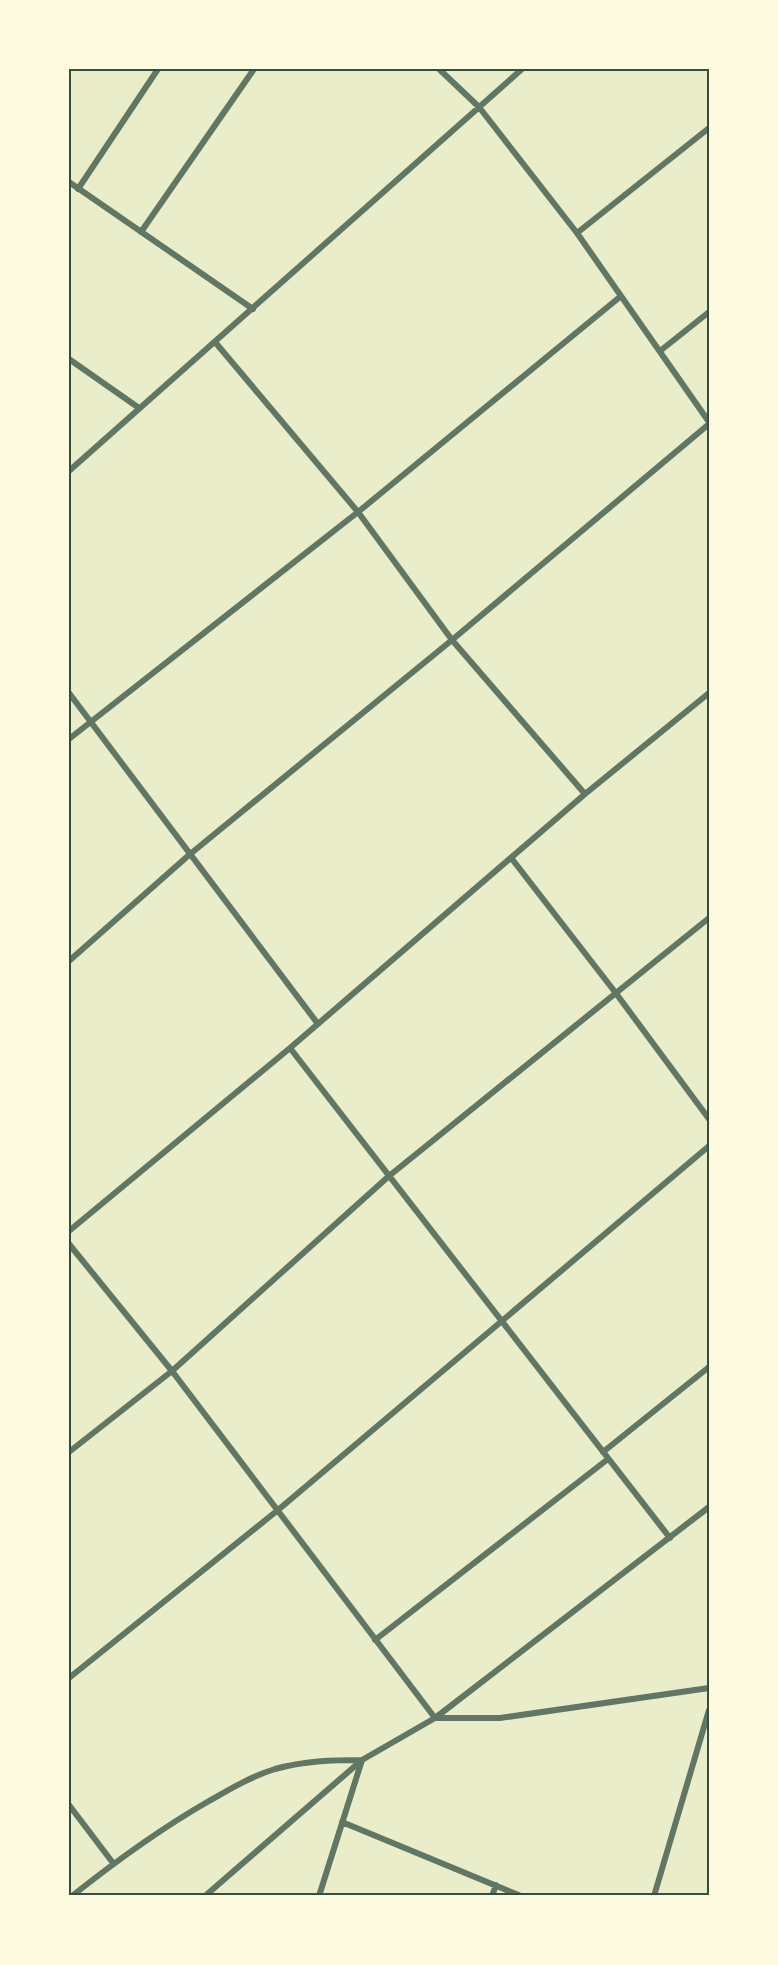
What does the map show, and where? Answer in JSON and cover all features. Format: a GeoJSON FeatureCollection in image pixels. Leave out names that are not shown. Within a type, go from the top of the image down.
{"type":"FeatureCollection","features":[{"type":"Feature","properties":{"kind":"street"},"geometry":{"type":"LineString","coordinates":[[78,189],[158,69]]}},
{"type":"Feature","properties":{"kind":"street"},"geometry":{"type":"LineString","coordinates":[[141,232],[254,69]]}},
{"type":"Feature","properties":{"kind":"street"},"geometry":{"type":"LineString","coordinates":[[69,961],[189,855],[452,640],[709,423],[577,233],[479,107],[439,69]]}},
{"type":"Feature","properties":{"kind":"street"},"geometry":{"type":"LineString","coordinates":[[69,471],[522,69]]}},
{"type":"Feature","properties":{"kind":"street"},"geometry":{"type":"LineString","coordinates":[[577,233],[709,128]]}},
{"type":"Feature","properties":{"kind":"street"},"geometry":{"type":"LineString","coordinates":[[69,183],[253,309]]}},
{"type":"Feature","properties":{"kind":"street"},"geometry":{"type":"LineString","coordinates":[[69,739],[358,512],[621,296]]}},
{"type":"Feature","properties":{"kind":"street"},"geometry":{"type":"LineString","coordinates":[[660,351],[709,312]]}},
{"type":"Feature","properties":{"kind":"street"},"geometry":{"type":"LineString","coordinates":[[215,342],[358,512],[452,640],[585,794]]}},
{"type":"Feature","properties":{"kind":"street"},"geometry":{"type":"LineString","coordinates":[[69,359],[139,408]]}},
{"type":"Feature","properties":{"kind":"street"},"geometry":{"type":"LineString","coordinates":[[69,693],[318,1024]]}},
{"type":"Feature","properties":{"kind":"street"},"geometry":{"type":"LineString","coordinates":[[69,1231],[290,1048],[585,794],[709,693]]}},
{"type":"Feature","properties":{"kind":"street"},"geometry":{"type":"LineString","coordinates":[[512,859],[709,1119]]}},
{"type":"Feature","properties":{"kind":"street"},"geometry":{"type":"LineString","coordinates":[[69,1452],[172,1371],[388,1176],[709,918]]}},
{"type":"Feature","properties":{"kind":"street"},"geometry":{"type":"LineString","coordinates":[[290,1048],[670,1538]]}},
{"type":"Feature","properties":{"kind":"street"},"geometry":{"type":"LineString","coordinates":[[69,1678],[278,1510],[709,1146]]}},
{"type":"Feature","properties":{"kind":"street"},"geometry":{"type":"LineString","coordinates":[[69,1244],[172,1371],[435,1718]]}},
{"type":"Feature","properties":{"kind":"street"},"geometry":{"type":"LineString","coordinates":[[603,1452],[709,1366]]}},
{"type":"Feature","properties":{"kind":"street"},"geometry":{"type":"LineString","coordinates":[[375,1640],[608,1459]]}},
{"type":"Feature","properties":{"kind":"street"},"geometry":{"type":"LineString","coordinates":[[205,1896],[362,1760],[435,1718],[709,1507]]}},
{"type":"Feature","properties":{"kind":"street"},"geometry":{"type":"LineString","coordinates":[[435,1718],[500,1718],[709,1688]]}},
{"type":"Feature","properties":{"kind":"street"},"geometry":{"type":"LineString","coordinates":[[654,1896],[709,1710]]}},
{"type":"Feature","properties":{"kind":"street"},"geometry":{"type":"LineString","coordinates":[[320,1896],[362,1760]]}},
{"type":"Feature","properties":{"kind":"street"},"geometry":{"type":"LineString","coordinates":[[72,1896],[112,1863],[173,1822],[237,1785],[273,1769],[310,1761],[362,1760]]}},
{"type":"Feature","properties":{"kind":"street"},"geometry":{"type":"LineString","coordinates":[[69,1805],[112,1863]]}},
{"type":"Feature","properties":{"kind":"street"},"geometry":{"type":"LineString","coordinates":[[342,1822],[521,1896]]}},
{"type":"Feature","properties":{"kind":"street"},"geometry":{"type":"LineString","coordinates":[[492,1896],[496,1885]]}}]}
